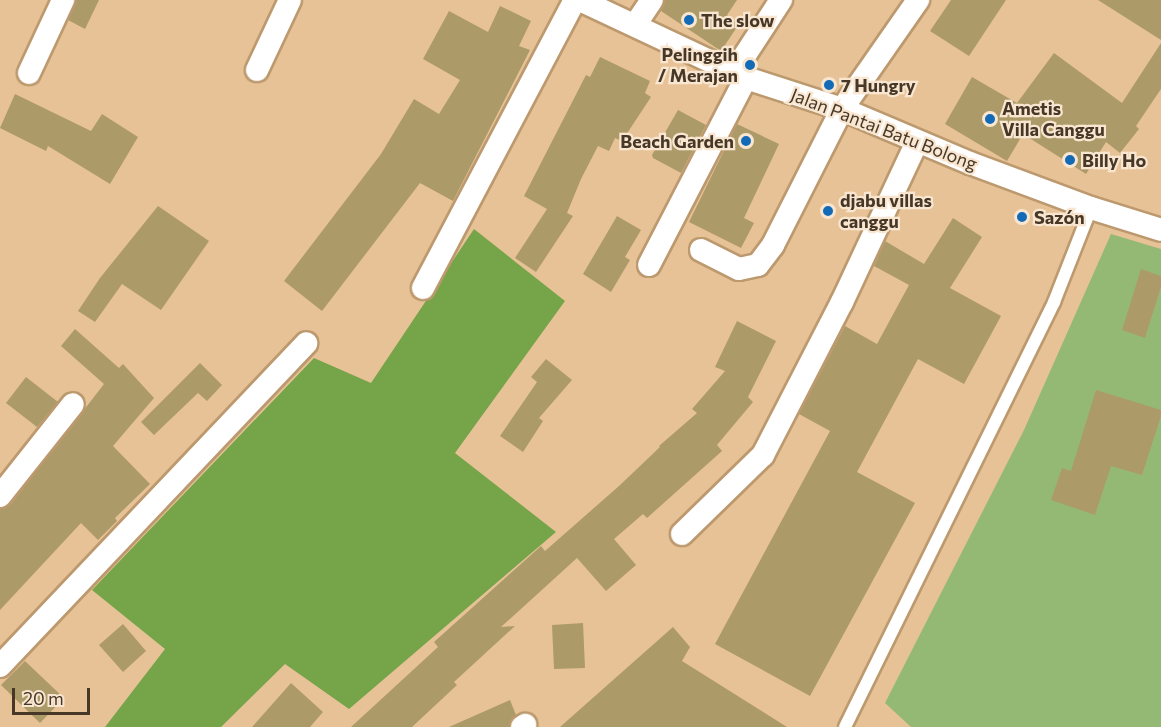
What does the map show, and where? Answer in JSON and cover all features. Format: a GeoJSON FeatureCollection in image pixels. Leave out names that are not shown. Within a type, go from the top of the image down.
{"type":"FeatureCollection","features":[{"type":"Feature","properties":{"kind":"street"},"geometry":{"type":"LineString","coordinates":[[29,73],[63,0]]}},
{"type":"Feature","properties":{"kind":"street"},"geometry":{"type":"LineString","coordinates":[[257,70],[290,0]]}},
{"type":"Feature","properties":{"kind":"street"},"geometry":{"type":"LineString","coordinates":[[423,288],[575,0]]}},
{"type":"Feature","properties":{"kind":"street","name":"Jalan Pantai Batu Bolong"},"geometry":{"type":"LineString","coordinates":[[580,0],[740,75],[842,109],[917,142],[1091,208],[1161,230]]}},
{"type":"Feature","properties":{"kind":"street"},"geometry":{"type":"LineString","coordinates":[[635,26],[652,0]]}},
{"type":"Feature","properties":{"kind":"street"},"geometry":{"type":"LineString","coordinates":[[649,265],[740,75],[781,0]]}},
{"type":"Feature","properties":{"kind":"street"},"geometry":{"type":"LineString","coordinates":[[701,250],[739,269],[758,265],[773,245],[842,109],[918,0]]}},
{"type":"Feature","properties":{"kind":"street"},"geometry":{"type":"LineString","coordinates":[[682,534],[763,455],[842,302],[917,142]]}},
{"type":"Feature","properties":{"kind":"street"},"geometry":{"type":"LineString","coordinates":[[0,666],[306,344]]}},
{"type":"Feature","properties":{"kind":"street"},"geometry":{"type":"LineString","coordinates":[[0,496],[73,404]]}},
{"type":"Feature","properties":{"kind":"lane"},"geometry":{"type":"LineString","coordinates":[[845,727],[1054,302],[1091,208]]}},
{"type":"Feature","properties":{"kind":"green space"},"geometry":{"type":"Polygon","coordinates":[[[474,229],[565,301],[455,453],[556,532],[349,709],[285,664],[221,727],[105,727],[165,649],[92,590],[314,358],[371,383],[474,229]]]}},
{"type":"Feature","properties":{"kind":"green space"},"geometry":{"type":"Polygon","coordinates":[[[1111,234],[1161,249],[1161,727],[911,727],[885,703],[1024,430],[1111,234]]]}},
{"type":"Feature","properties":{"kind":"building"},"geometry":{"type":"Polygon","coordinates":[[[76,0],[99,0],[85,29],[68,20],[76,0]]]}},
{"type":"Feature","properties":{"kind":"building"},"geometry":{"type":"Polygon","coordinates":[[[665,0],[737,0],[727,15],[739,24],[721,51],[661,11],[665,0]]]}},
{"type":"Feature","properties":{"kind":"building"},"geometry":{"type":"Polygon","coordinates":[[[951,0],[1006,0],[969,56],[930,31],[951,0]]]}},
{"type":"Feature","properties":{"kind":"building"},"geometry":{"type":"Polygon","coordinates":[[[1098,0],[1161,0],[1161,40],[1098,0]]]}},
{"type":"Feature","properties":{"kind":"building"},"geometry":{"type":"Polygon","coordinates":[[[500,6],[531,21],[519,46],[530,50],[453,201],[420,183],[322,311],[284,281],[381,154],[414,99],[439,114],[460,80],[423,59],[449,11],[488,32],[500,6]]]}},
{"type":"Feature","properties":{"kind":"building"},"geometry":{"type":"Polygon","coordinates":[[[1161,43],[1161,89],[1136,126],[1139,129],[1120,153],[1106,142],[1086,174],[1023,134],[1007,161],[945,124],[972,77],[1017,103],[1054,53],[1122,103],[1161,43]]]}},
{"type":"Feature","properties":{"kind":"building"},"geometry":{"type":"Polygon","coordinates":[[[600,57],[650,81],[645,93],[651,97],[622,141],[615,138],[609,151],[598,146],[567,213],[573,216],[536,272],[515,258],[547,209],[524,196],[586,75],[590,77],[600,57]]]}},
{"type":"Feature","properties":{"kind":"building"},"geometry":{"type":"Polygon","coordinates":[[[15,94],[91,131],[102,114],[138,137],[110,184],[48,146],[46,151],[0,128],[15,94]]]}},
{"type":"Feature","properties":{"kind":"building"},"geometry":{"type":"Polygon","coordinates":[[[678,110],[706,125],[681,173],[653,158],[652,155],[678,110]]]}},
{"type":"Feature","properties":{"kind":"building"},"geometry":{"type":"Polygon","coordinates":[[[737,124],[779,144],[744,218],[754,223],[741,248],[689,222],[737,124]]]}},
{"type":"Feature","properties":{"kind":"building"},"geometry":{"type":"Polygon","coordinates":[[[158,206],[209,241],[161,310],[122,284],[95,322],[78,311],[100,278],[158,206]]]}},
{"type":"Feature","properties":{"kind":"building"},"geometry":{"type":"Polygon","coordinates":[[[617,216],[641,230],[625,257],[630,260],[611,292],[583,274],[617,216]]]}},
{"type":"Feature","properties":{"kind":"building"},"geometry":{"type":"Polygon","coordinates":[[[953,218],[982,237],[950,288],[1001,316],[964,384],[918,359],[857,472],[915,503],[810,696],[715,644],[830,431],[799,414],[845,326],[877,344],[909,285],[874,266],[885,241],[924,264],[953,218]]]}},
{"type":"Feature","properties":{"kind":"building"},"geometry":{"type":"Polygon","coordinates":[[[1141,269],[1161,276],[1161,287],[1145,338],[1122,330],[1141,269]]]}},
{"type":"Feature","properties":{"kind":"building"},"geometry":{"type":"Polygon","coordinates":[[[737,321],[776,341],[748,397],[753,402],[717,445],[722,451],[647,518],[643,514],[614,539],[636,565],[606,591],[577,558],[501,627],[515,626],[454,682],[457,685],[412,727],[351,727],[438,647],[434,642],[541,546],[545,551],[697,413],[692,409],[725,371],[715,367],[737,321]]]}},
{"type":"Feature","properties":{"kind":"building"},"geometry":{"type":"Polygon","coordinates":[[[75,329],[119,368],[123,364],[154,398],[113,446],[150,484],[115,518],[117,521],[98,540],[81,523],[0,610],[0,509],[11,504],[104,384],[61,346],[75,329]]]}},
{"type":"Feature","properties":{"kind":"building"},"geometry":{"type":"Polygon","coordinates":[[[546,359],[572,380],[539,418],[543,421],[523,452],[500,436],[537,382],[531,377],[546,359]]]}},
{"type":"Feature","properties":{"kind":"building"},"geometry":{"type":"Polygon","coordinates":[[[200,363],[222,385],[207,401],[198,393],[154,435],[141,422],[200,363]]]}},
{"type":"Feature","properties":{"kind":"building"},"geometry":{"type":"Polygon","coordinates":[[[26,377],[58,402],[37,427],[6,403],[26,377]]]}},
{"type":"Feature","properties":{"kind":"building"},"geometry":{"type":"Polygon","coordinates":[[[1096,390],[1161,410],[1161,416],[1142,475],[1111,466],[1095,515],[1051,500],[1062,468],[1071,471],[1096,390]]]}},
{"type":"Feature","properties":{"kind":"building"},"geometry":{"type":"Polygon","coordinates":[[[583,623],[585,668],[554,669],[552,625],[583,623]]]}},
{"type":"Feature","properties":{"kind":"building"},"geometry":{"type":"Polygon","coordinates":[[[123,624],[146,651],[123,672],[99,645],[123,624]]]}},
{"type":"Feature","properties":{"kind":"building"},"geometry":{"type":"Polygon","coordinates":[[[673,627],[690,647],[682,661],[787,727],[560,727],[673,627]]]}},
{"type":"Feature","properties":{"kind":"building"},"geometry":{"type":"Polygon","coordinates":[[[25,661],[64,698],[40,723],[1,685],[25,661]]]}},
{"type":"Feature","properties":{"kind":"building"},"geometry":{"type":"Polygon","coordinates":[[[291,683],[323,712],[310,727],[252,727],[291,683]]]}},
{"type":"Feature","properties":{"kind":"building"},"geometry":{"type":"Polygon","coordinates":[[[510,700],[516,715],[509,727],[449,727],[510,700]]]}},
{"type":"Feature","properties":{"kind":"place","name":"The slow"},"geometry":{"type":"Point","coordinates":[689,20]}},
{"type":"Feature","properties":{"kind":"place","name":"Pelinggih / Merajan"},"geometry":{"type":"Point","coordinates":[750,65]}},
{"type":"Feature","properties":{"kind":"place","name":"7 Hungry"},"geometry":{"type":"Point","coordinates":[829,85]}},
{"type":"Feature","properties":{"kind":"place","name":"Ametis Villa Canggu"},"geometry":{"type":"Point","coordinates":[990,119]}},
{"type":"Feature","properties":{"kind":"place","name":"Beach Garden"},"geometry":{"type":"Point","coordinates":[746,141]}},
{"type":"Feature","properties":{"kind":"place","name":"Billy Ho"},"geometry":{"type":"Point","coordinates":[1070,160]}},
{"type":"Feature","properties":{"kind":"place","name":"djabu villas canggu"},"geometry":{"type":"Point","coordinates":[828,211]}},
{"type":"Feature","properties":{"kind":"place","name":"Sazón"},"geometry":{"type":"Point","coordinates":[1022,217]}}]}
